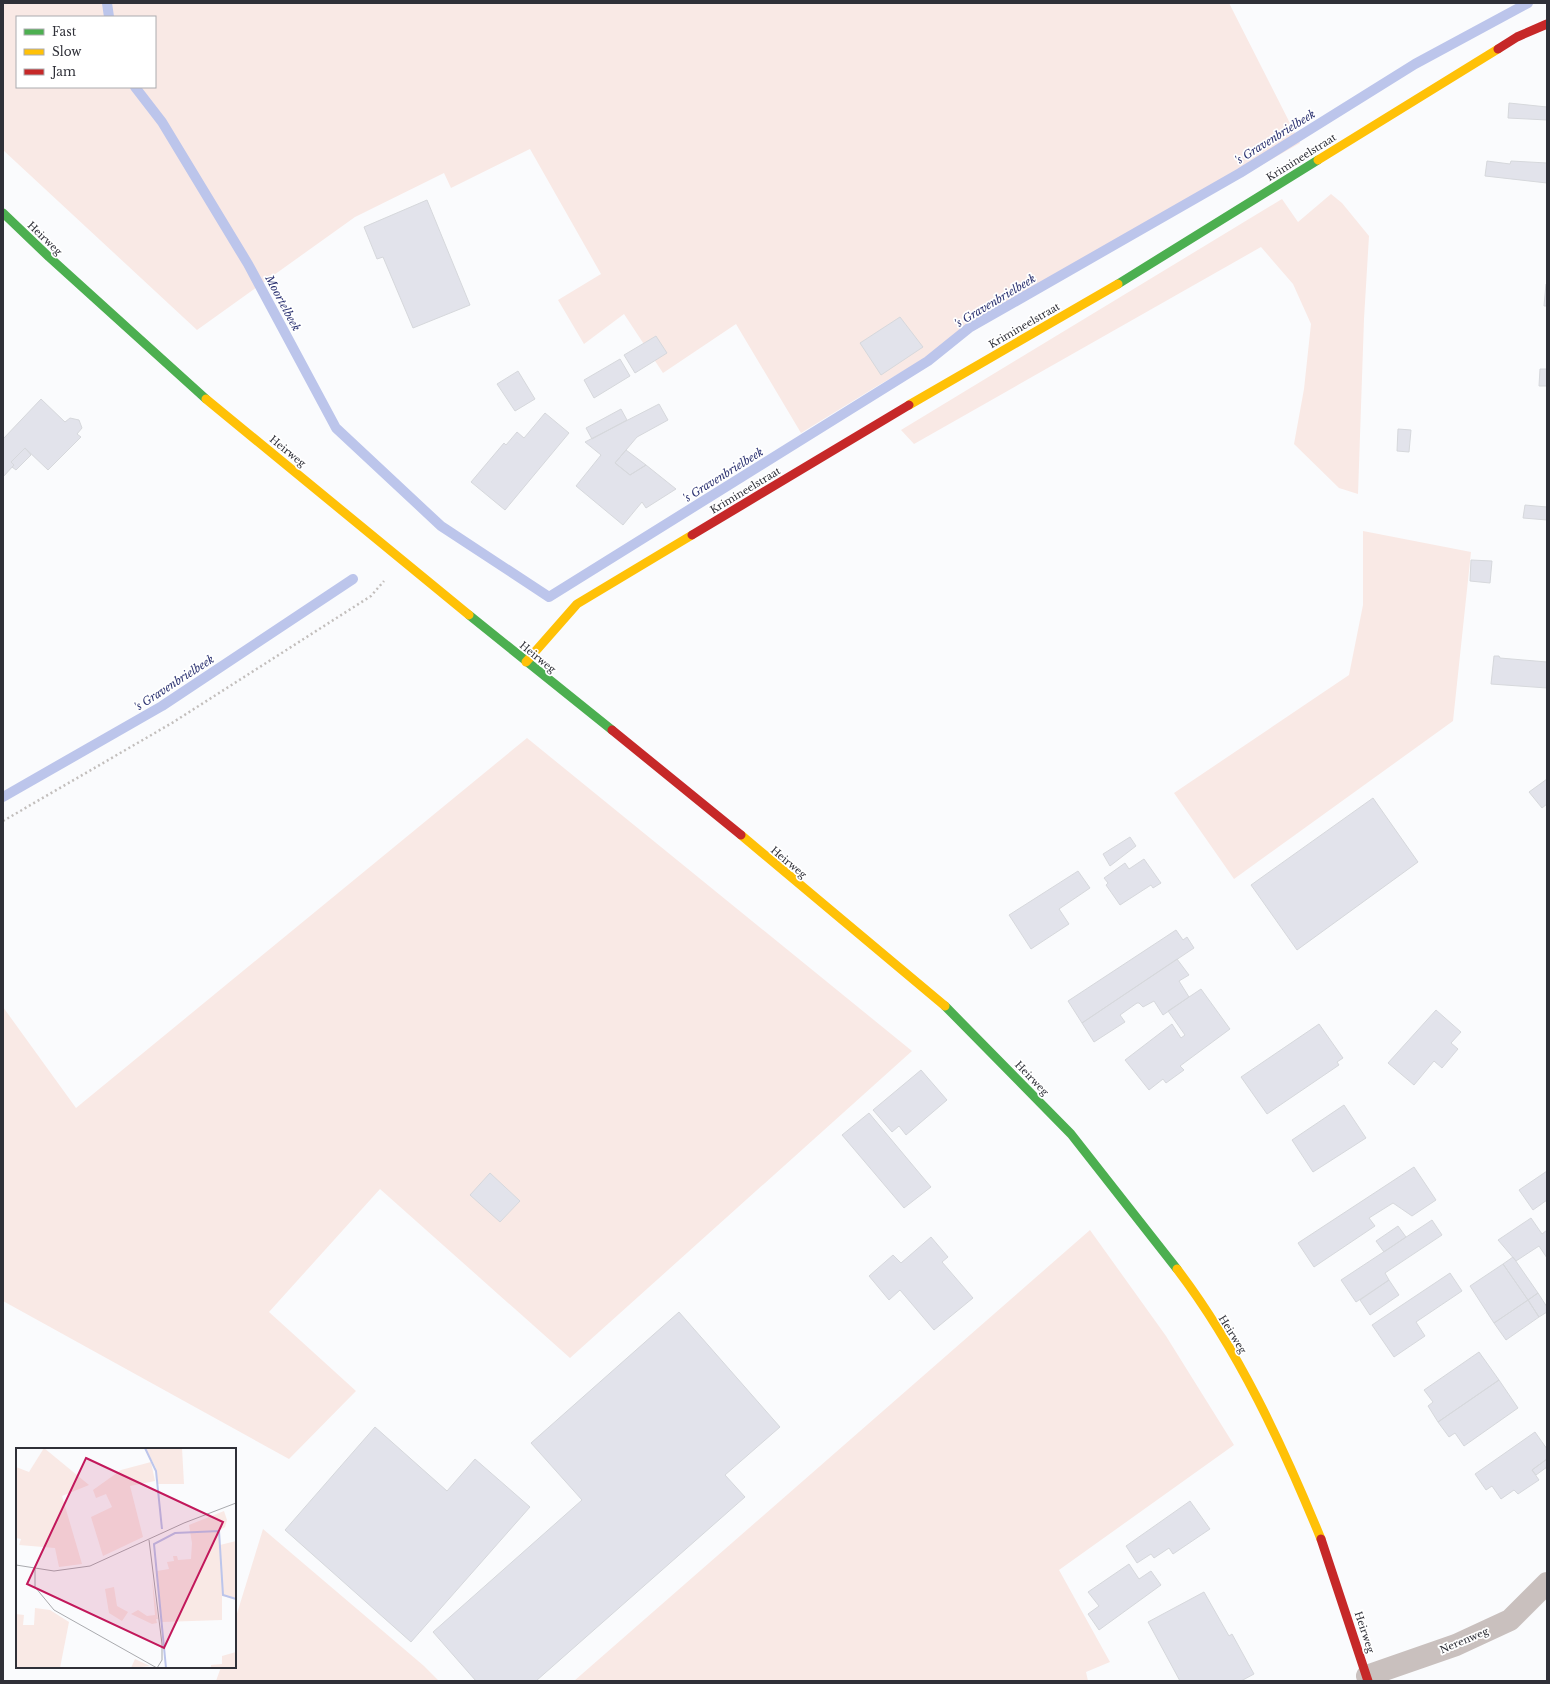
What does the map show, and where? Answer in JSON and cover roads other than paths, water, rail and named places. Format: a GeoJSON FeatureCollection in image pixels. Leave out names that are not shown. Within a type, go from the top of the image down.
{"type":"FeatureCollection","features":[{"type":"Feature","properties":{"kind":"main road","name":"Krimineelstraat"},"geometry":{"type":"LineString","coordinates":[[526,662],[577,604],[919,399],[1096,297],[1517,37],[1547,24]]}},
{"type":"Feature","properties":{"kind":"main road","name":"Heirweg"},"geometry":{"type":"LineString","coordinates":[[3,213],[49,257],[196,390],[526,662],[699,800],[945,1006],[1071,1134],[1126,1202],[1189,1285],[1245,1375],[1294,1472],[1325,1549],[1368,1678]]}},
{"type":"Feature","properties":{"kind":"street","name":"Nerenweg"},"geometry":{"type":"LineString","coordinates":[[1368,1678],[1456,1645],[1510,1620],[1547,1583]]}},
{"type":"Feature","properties":{"kind":"waterway","name":"Moortelbeek"},"geometry":{"type":"LineString","coordinates":[[107,3],[109,16]]}},
{"type":"Feature","properties":{"kind":"waterway","name":"'s Gravenbrielbeek"},"geometry":{"type":"LineString","coordinates":[[136,88],[162,122],[248,264],[336,428],[441,526],[549,597],[928,361],[969,328],[1240,173],[1415,64],[1528,3]]}},
{"type":"Feature","properties":{"kind":"waterway","name":"'s Gravenbrielbeek"},"geometry":{"type":"LineString","coordinates":[[3,797],[162,706],[353,579]]}}]}
